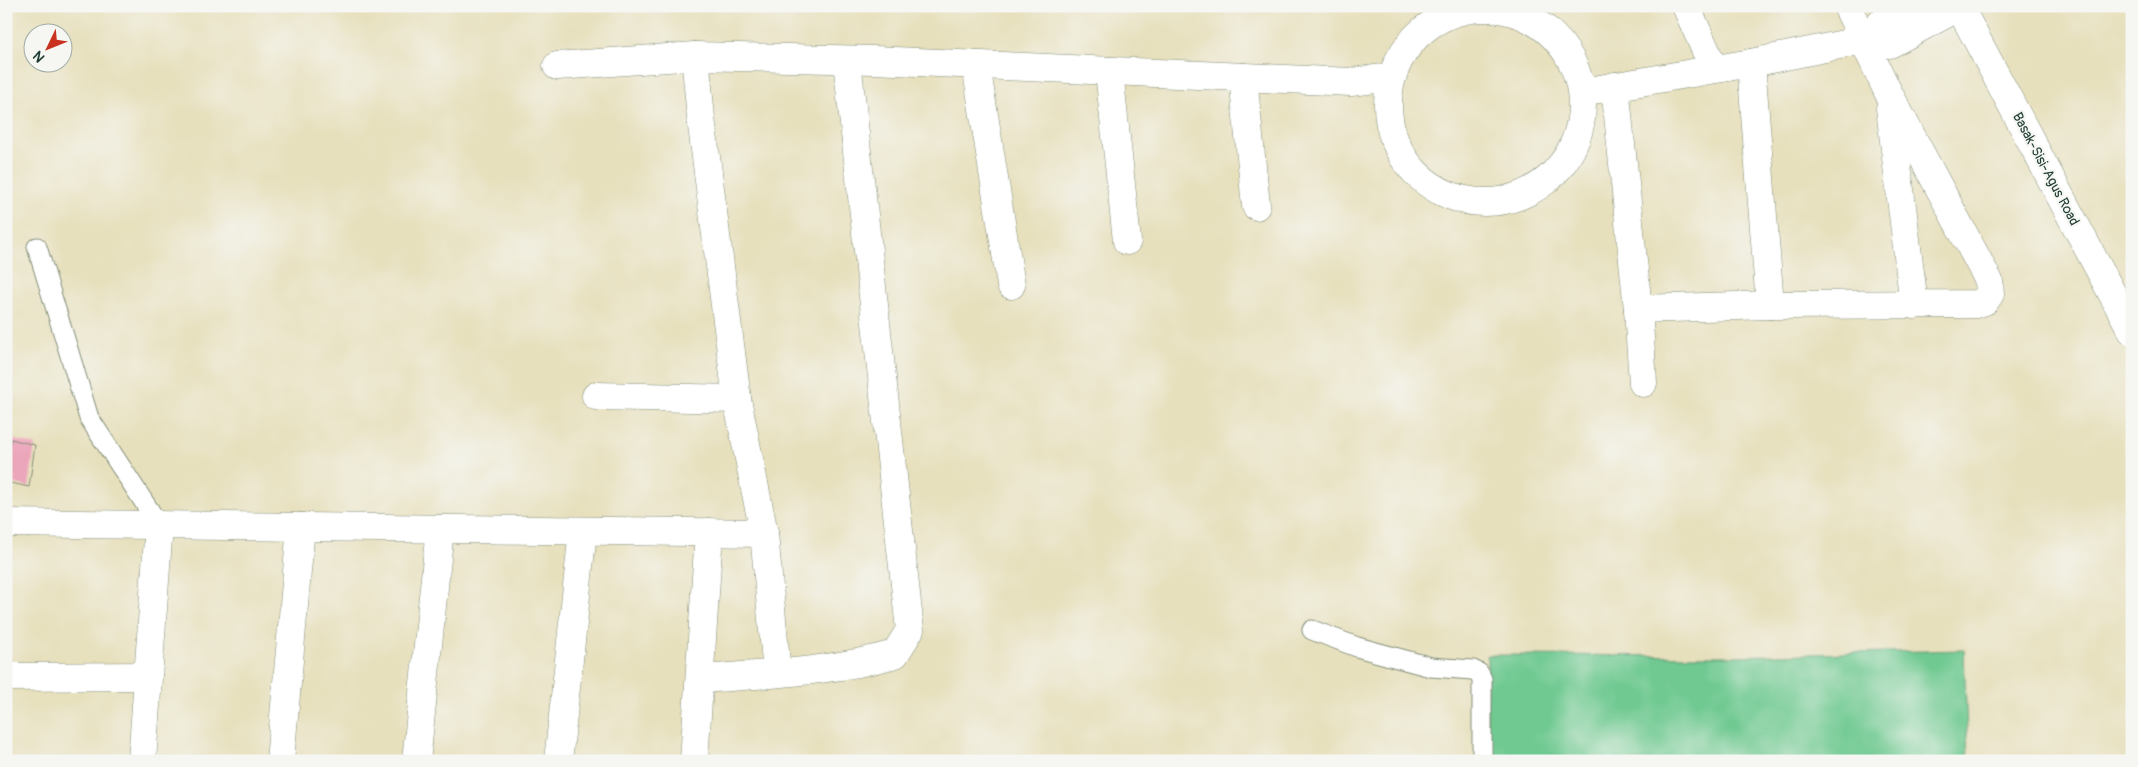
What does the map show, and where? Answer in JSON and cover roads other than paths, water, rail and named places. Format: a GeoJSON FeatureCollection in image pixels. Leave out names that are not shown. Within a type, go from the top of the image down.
{"type":"FeatureCollection","features":[{"type":"Feature","properties":{"kind":"street"},"geometry":{"type":"LineString","coordinates":[[1686,6],[1714,69]]}},
{"type":"Feature","properties":{"kind":"street"},"geometry":{"type":"LineString","coordinates":[[1638,309],[1770,305],[1976,304],[1985,301],[1990,294],[1989,281],[1888,92],[1847,6]]}},
{"type":"Feature","properties":{"kind":"street"},"geometry":{"type":"LineString","coordinates":[[1864,40],[1880,24],[1912,6]]}},
{"type":"Feature","properties":{"kind":"street"},"geometry":{"type":"LineString","coordinates":[[1582,92],[1751,63],[1864,40],[1890,44],[1959,6]]}},
{"type":"Feature","properties":{"kind":"street","name":"Basak-Sisi-Agus Road"},"geometry":{"type":"LineString","coordinates":[[1959,6],[2132,331]]}},
{"type":"Feature","properties":{"kind":"street"},"geometry":{"type":"LineString","coordinates":[[1492,8],[1526,11],[1563,47],[1575,68],[1582,92],[1583,116],[1578,138],[1567,159],[1552,177],[1534,191],[1512,199],[1489,203],[1466,201],[1444,194],[1424,182],[1408,165],[1396,145],[1389,123],[1388,100],[1392,77],[1398,61],[1417,35],[1444,16],[1468,10],[1492,8]]}},
{"type":"Feature","properties":{"kind":"street"},"geometry":{"type":"LineString","coordinates":[[558,66],[695,56],[976,64],[1351,82],[1392,77]]}},
{"type":"Feature","properties":{"kind":"street"},"geometry":{"type":"LineString","coordinates":[[695,56],[701,118],[737,399],[764,533],[777,673]]}},
{"type":"Feature","properties":{"kind":"street"},"geometry":{"type":"LineString","coordinates":[[701,679],[777,673],[874,660],[895,654],[910,630],[847,61]]}},
{"type":"Feature","properties":{"kind":"street"},"geometry":{"type":"LineString","coordinates":[[1751,63],[1770,305]]}},
{"type":"Feature","properties":{"kind":"street"},"geometry":{"type":"LineString","coordinates":[[976,64],[1011,285]]}},
{"type":"Feature","properties":{"kind":"street"},"geometry":{"type":"LineString","coordinates":[[1109,71],[1127,240]]}},
{"type":"Feature","properties":{"kind":"street"},"geometry":{"type":"LineString","coordinates":[[1243,77],[1256,206]]}},
{"type":"Feature","properties":{"kind":"street"},"geometry":{"type":"LineString","coordinates":[[1615,86],[1638,309],[1642,383]]}},
{"type":"Feature","properties":{"kind":"street"},"geometry":{"type":"LineString","coordinates":[[1888,92],[1914,305]]}},
{"type":"Feature","properties":{"kind":"street"},"geometry":{"type":"LineString","coordinates":[[596,396],[737,399]]}},
{"type":"Feature","properties":{"kind":"street"},"geometry":{"type":"LineString","coordinates":[[6,523],[764,533]]}},
{"type":"Feature","properties":{"kind":"street"},"geometry":{"type":"LineString","coordinates":[[142,761],[159,525]]}},
{"type":"Feature","properties":{"kind":"street"},"geometry":{"type":"LineString","coordinates":[[280,761],[301,527]]}},
{"type":"Feature","properties":{"kind":"street"},"geometry":{"type":"LineString","coordinates":[[416,761],[440,529]]}},
{"type":"Feature","properties":{"kind":"street"},"geometry":{"type":"LineString","coordinates":[[558,761],[583,531]]}},
{"type":"Feature","properties":{"kind":"street"},"geometry":{"type":"LineString","coordinates":[[694,761],[701,679],[709,532]]}},
{"type":"Feature","properties":{"kind":"street"},"geometry":{"type":"LineString","coordinates":[[6,677],[148,676]]}},
{"type":"Feature","properties":{"kind":"lane"},"geometry":{"type":"LineString","coordinates":[[37,248],[89,418],[159,525]]}},
{"type":"Feature","properties":{"kind":"lane"},"geometry":{"type":"LineString","coordinates":[[1312,630],[1357,647],[1431,667],[1473,670],[1479,673],[1482,679],[1482,761]]}}]}
